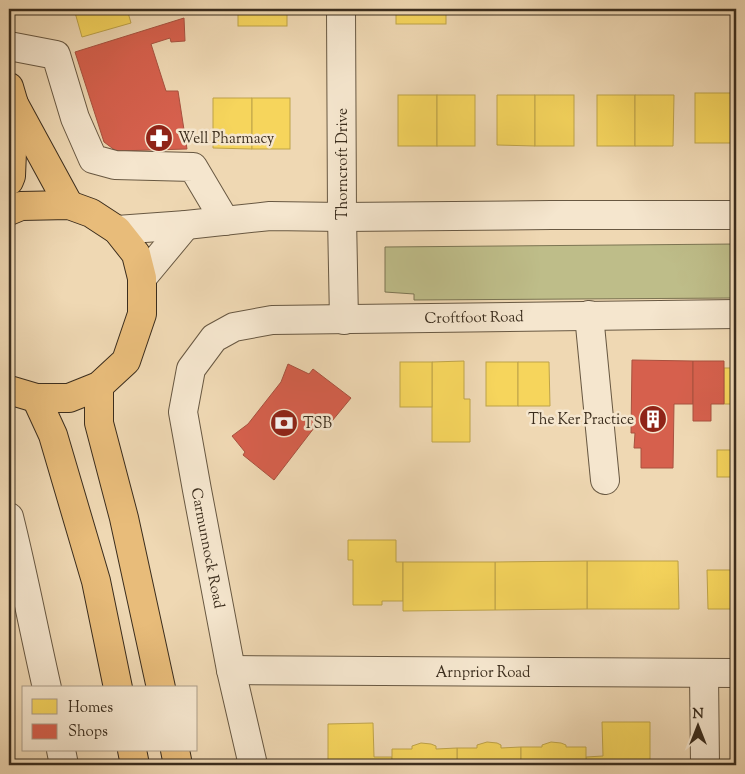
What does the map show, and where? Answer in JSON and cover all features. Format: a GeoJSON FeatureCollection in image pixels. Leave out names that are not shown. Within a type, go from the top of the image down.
{"type":"FeatureCollection","features":[{"type":"Feature","properties":{"kind":"main road"},"geometry":{"type":"LineString","coordinates":[[9,181],[11,176],[11,95]]}},
{"type":"Feature","properties":{"kind":"main road"},"geometry":{"type":"LineString","coordinates":[[11,95],[69,205]]}},
{"type":"Feature","properties":{"kind":"main road"},"geometry":{"type":"LineString","coordinates":[[9,211],[21,206],[69,205],[92,213],[117,230],[136,254],[142,278],[142,314],[126,361],[99,386],[68,398],[36,398],[9,390]]}},
{"type":"Feature","properties":{"kind":"main road"},"geometry":{"type":"LineString","coordinates":[[99,386],[99,423],[124,518],[161,686]]}},
{"type":"Feature","properties":{"kind":"main road"},"geometry":{"type":"LineString","coordinates":[[36,398],[53,435],[96,581],[118,686]]}},
{"type":"Feature","properties":{"kind":"main road"},"geometry":{"type":"LineString","coordinates":[[132,752],[135,765]]}},
{"type":"Feature","properties":{"kind":"main road"},"geometry":{"type":"LineString","coordinates":[[175,752],[178,765]]}},
{"type":"Feature","properties":{"kind":"street","name":"Thorncroft Drive"},"geometry":{"type":"LineString","coordinates":[[341,9],[344,320]]}},
{"type":"Feature","properties":{"kind":"street"},"geometry":{"type":"LineString","coordinates":[[9,46],[56,54],[75,118],[93,159],[115,165],[193,167],[225,221]]}},
{"type":"Feature","properties":{"kind":"street"},"geometry":{"type":"LineString","coordinates":[[117,230],[270,216],[342,218],[736,215]]}},
{"type":"Feature","properties":{"kind":"street"},"geometry":{"type":"LineString","coordinates":[[142,278],[186,225]]}},
{"type":"Feature","properties":{"kind":"street","name":"Croftfoot Road"},"geometry":{"type":"LineString","coordinates":[[214,338],[234,328],[272,320],[736,314]]}},
{"type":"Feature","properties":{"kind":"street"},"geometry":{"type":"LineString","coordinates":[[589,315],[605,480]]}},
{"type":"Feature","properties":{"kind":"street","name":"Carmunnock Road"},"geometry":{"type":"LineString","coordinates":[[214,338],[191,369],[184,412],[230,670],[253,765]]}},
{"type":"Feature","properties":{"kind":"street"},"geometry":{"type":"LineString","coordinates":[[9,517],[47,686]]}},
{"type":"Feature","properties":{"kind":"street","name":"Arnprior Road"},"geometry":{"type":"LineString","coordinates":[[230,670],[736,673]]}},
{"type":"Feature","properties":{"kind":"street"},"geometry":{"type":"LineString","coordinates":[[704,673],[705,765]]}},
{"type":"Feature","properties":{"kind":"street"},"geometry":{"type":"LineString","coordinates":[[61,752],[64,765]]}},
{"type":"Feature","properties":{"kind":"shaded area"},"geometry":{"type":"Polygon","coordinates":[[[736,244],[736,298],[414,300],[414,294],[385,292],[385,247],[736,244]]]}},
{"type":"Feature","properties":{"kind":"building: Homes"},"geometry":{"type":"Polygon","coordinates":[[[74,9],[127,9],[131,23],[82,37],[74,9]]]}},
{"type":"Feature","properties":{"kind":"building: Homes"},"geometry":{"type":"Polygon","coordinates":[[[238,9],[287,9],[287,26],[238,26],[238,9]]]}},
{"type":"Feature","properties":{"kind":"building: Homes"},"geometry":{"type":"Polygon","coordinates":[[[396,9],[446,9],[446,24],[396,24],[396,9]]]}},
{"type":"Feature","properties":{"kind":"building: Homes"},"geometry":{"type":"Polygon","coordinates":[[[695,93],[733,93],[733,143],[695,143],[695,93]]]}},
{"type":"Feature","properties":{"kind":"building: Homes"},"geometry":{"type":"Polygon","coordinates":[[[733,93],[736,93],[736,143],[733,143],[733,93]]]}},
{"type":"Feature","properties":{"kind":"building: Homes"},"geometry":{"type":"Polygon","coordinates":[[[398,95],[437,95],[437,146],[398,146],[398,95]]]}},
{"type":"Feature","properties":{"kind":"building: Homes"},"geometry":{"type":"Polygon","coordinates":[[[437,95],[475,95],[475,146],[437,146],[437,95]]]}},
{"type":"Feature","properties":{"kind":"building: Homes"},"geometry":{"type":"Polygon","coordinates":[[[497,95],[535,95],[535,146],[497,145],[497,95]]]}},
{"type":"Feature","properties":{"kind":"building: Homes"},"geometry":{"type":"Polygon","coordinates":[[[535,95],[574,95],[574,146],[535,146],[535,95]]]}},
{"type":"Feature","properties":{"kind":"building: Homes"},"geometry":{"type":"Polygon","coordinates":[[[597,95],[635,95],[635,146],[597,146],[597,95]]]}},
{"type":"Feature","properties":{"kind":"building: Homes"},"geometry":{"type":"Polygon","coordinates":[[[635,95],[674,95],[673,146],[635,146],[635,95]]]}},
{"type":"Feature","properties":{"kind":"building: Homes"},"geometry":{"type":"Polygon","coordinates":[[[213,98],[252,98],[252,149],[213,148],[213,98]]]}},
{"type":"Feature","properties":{"kind":"building: Homes"},"geometry":{"type":"Polygon","coordinates":[[[252,98],[290,98],[290,149],[252,149],[252,98]]]}},
{"type":"Feature","properties":{"kind":"building: Homes"},"geometry":{"type":"Polygon","coordinates":[[[464,361],[464,399],[470,399],[470,442],[432,442],[432,362],[464,361]]]}},
{"type":"Feature","properties":{"kind":"building: Homes"},"geometry":{"type":"Polygon","coordinates":[[[400,362],[432,362],[432,407],[400,407],[400,362]]]}},
{"type":"Feature","properties":{"kind":"building: Homes"},"geometry":{"type":"Polygon","coordinates":[[[486,362],[518,362],[518,406],[486,406],[486,362]]]}},
{"type":"Feature","properties":{"kind":"building: Homes"},"geometry":{"type":"Polygon","coordinates":[[[518,362],[549,362],[550,406],[518,406],[518,362]]]}},
{"type":"Feature","properties":{"kind":"building: Homes"},"geometry":{"type":"Polygon","coordinates":[[[724,368],[736,368],[736,427],[733,427],[733,404],[724,404],[724,368]]]}},
{"type":"Feature","properties":{"kind":"building: Homes"},"geometry":{"type":"Polygon","coordinates":[[[717,450],[732,450],[732,477],[717,477],[717,450]]]}},
{"type":"Feature","properties":{"kind":"building: Homes"},"geometry":{"type":"Polygon","coordinates":[[[736,450],[736,483],[735,483],[736,450]]]}},
{"type":"Feature","properties":{"kind":"building: Homes"},"geometry":{"type":"Polygon","coordinates":[[[348,540],[396,540],[396,562],[403,562],[403,601],[382,601],[382,605],[353,605],[353,560],[348,560],[348,540]]]}},
{"type":"Feature","properties":{"kind":"building: Homes"},"geometry":{"type":"Polygon","coordinates":[[[587,561],[678,561],[679,609],[587,609],[587,561]]]}},
{"type":"Feature","properties":{"kind":"building: Homes"},"geometry":{"type":"Polygon","coordinates":[[[587,561],[587,609],[495,610],[495,562],[587,561]]]}},
{"type":"Feature","properties":{"kind":"building: Homes"},"geometry":{"type":"Polygon","coordinates":[[[403,562],[495,562],[495,610],[403,611],[403,562]]]}},
{"type":"Feature","properties":{"kind":"building: Homes"},"geometry":{"type":"Polygon","coordinates":[[[707,570],[735,570],[736,609],[708,609],[707,570]]]}},
{"type":"Feature","properties":{"kind":"building: Homes"},"geometry":{"type":"Polygon","coordinates":[[[735,570],[736,570],[736,609],[735,570]]]}},
{"type":"Feature","properties":{"kind":"building: Homes"},"geometry":{"type":"Polygon","coordinates":[[[602,722],[650,722],[650,760],[653,760],[655,765],[586,765],[586,757],[603,756],[602,722]]]}},
{"type":"Feature","properties":{"kind":"building: Homes"},"geometry":{"type":"Polygon","coordinates":[[[373,723],[374,757],[392,757],[392,765],[323,765],[325,762],[328,762],[328,724],[373,723]]]}},
{"type":"Feature","properties":{"kind":"building: Homes"},"geometry":{"type":"Polygon","coordinates":[[[487,742],[497,743],[501,745],[501,748],[521,747],[521,765],[457,765],[457,748],[477,748],[477,745],[487,742]]]}},
{"type":"Feature","properties":{"kind":"building: Homes"},"geometry":{"type":"Polygon","coordinates":[[[551,742],[561,743],[566,745],[566,747],[586,747],[586,765],[521,765],[521,747],[542,747],[542,745],[551,742]]]}},
{"type":"Feature","properties":{"kind":"building: Homes"},"geometry":{"type":"Polygon","coordinates":[[[421,743],[436,746],[436,749],[457,748],[457,765],[392,765],[392,749],[412,749],[412,746],[421,743]]]}},
{"type":"Feature","properties":{"kind":"building: Shops"},"geometry":{"type":"Polygon","coordinates":[[[184,18],[185,41],[171,42],[170,38],[151,44],[166,91],[178,91],[187,149],[116,151],[104,142],[75,52],[184,18]]]}},
{"type":"Feature","properties":{"kind":"building: Shops","name":"The Ker Practice"},"geometry":{"type":"Polygon","coordinates":[[[632,360],[693,361],[693,404],[674,404],[673,468],[641,468],[641,448],[634,448],[635,433],[631,433],[632,360]]]}},
{"type":"Feature","properties":{"kind":"building: Shops"},"geometry":{"type":"Polygon","coordinates":[[[693,361],[724,361],[724,404],[711,404],[711,421],[693,421],[693,361]]]}},
{"type":"Feature","properties":{"kind":"building: Shops","name":"TSB"},"geometry":{"type":"Polygon","coordinates":[[[288,364],[309,374],[313,369],[351,398],[332,421],[324,415],[274,480],[243,455],[245,452],[232,436],[248,424],[281,382],[288,364]]]}},
{"type":"Feature","properties":{"kind":"place","name":"Well Pharmacy"},"geometry":{"type":"Point","coordinates":[159,138]}},
{"type":"Feature","properties":{"kind":"place","name":"The Ker Practice"},"geometry":{"type":"Point","coordinates":[653,419]}},
{"type":"Feature","properties":{"kind":"place","name":"TSB"},"geometry":{"type":"Point","coordinates":[284,423]}}]}
